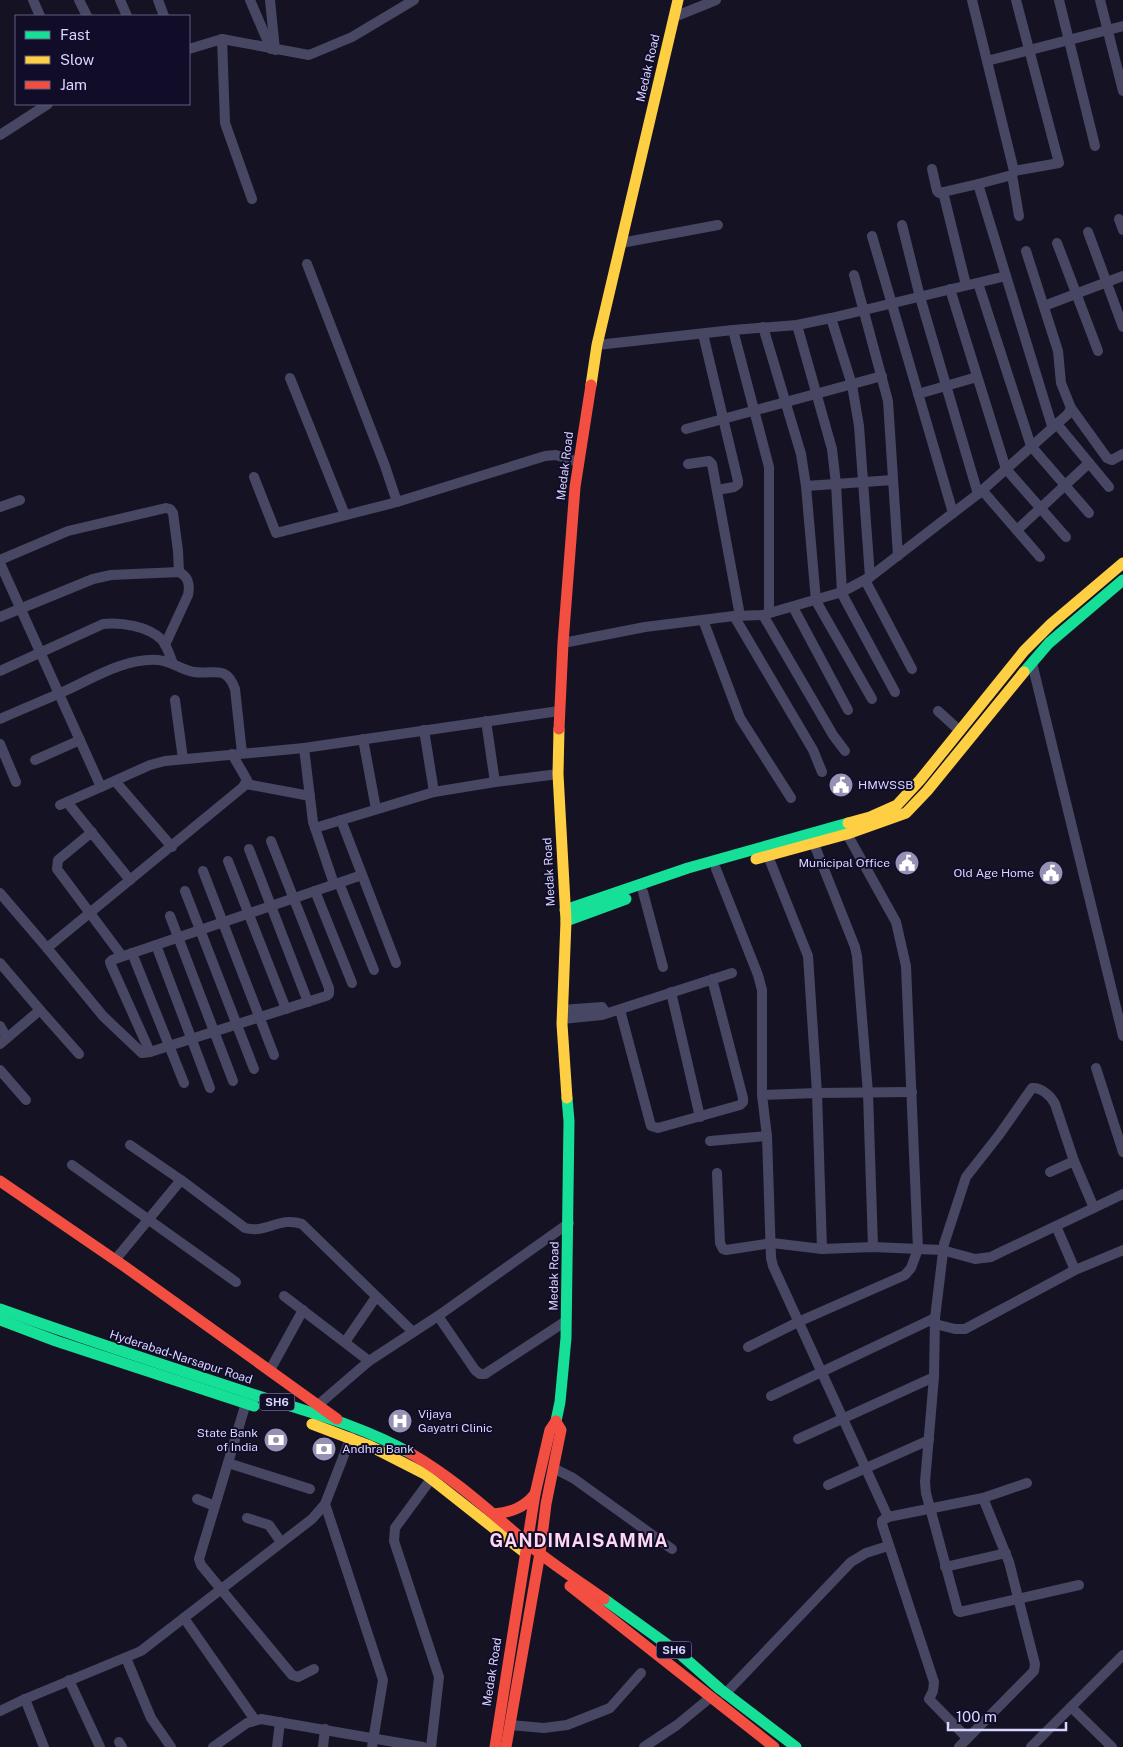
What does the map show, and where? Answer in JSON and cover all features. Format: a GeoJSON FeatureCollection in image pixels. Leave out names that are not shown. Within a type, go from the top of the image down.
{"type":"FeatureCollection","features":[{"type":"Feature","properties":{"kind":"main road","name":"Medak Road"},"geometry":{"type":"LineString","coordinates":[[495,1747],[535,1494],[550,1430],[556,1422],[560,1402],[566,1321],[569,1223],[569,1121],[562,1015],[565,916],[558,774],[563,642],[578,462],[597,345],[678,0]]}},
{"type":"Feature","properties":{"kind":"main road"},"geometry":{"type":"LineString","coordinates":[[565,916],[688,868],[870,818],[890,809],[920,780],[1024,651],[1051,624],[1123,563]]}},
{"type":"Feature","properties":{"kind":"main road"},"geometry":{"type":"LineString","coordinates":[[565,916],[716,870],[814,844],[906,813],[927,791],[1032,663],[1061,633],[1123,580]]}},
{"type":"Feature","properties":{"kind":"main road"},"geometry":{"type":"LineString","coordinates":[[1051,624],[1061,633]]}},
{"type":"Feature","properties":{"kind":"main road"},"geometry":{"type":"LineString","coordinates":[[0,1181],[335,1416],[338,1422]]}},
{"type":"Feature","properties":{"kind":"main road","name":"Hyderabad-Narsapur Road"},"geometry":{"type":"LineString","coordinates":[[0,1309],[356,1427],[406,1451],[438,1471],[494,1514],[527,1549]]}},
{"type":"Feature","properties":{"kind":"main road","name":"Hyderabad-Narsapur Road"},"geometry":{"type":"LineString","coordinates":[[0,1320],[56,1341],[351,1437],[414,1467],[527,1549]]}},
{"type":"Feature","properties":{"kind":"main road"},"geometry":{"type":"LineString","coordinates":[[506,1747],[553,1468],[562,1430],[556,1422]]}},
{"type":"Feature","properties":{"kind":"main road"},"geometry":{"type":"LineString","coordinates":[[494,1514],[516,1510],[526,1505],[535,1494]]}},
{"type":"Feature","properties":{"kind":"main road"},"geometry":{"type":"LineString","coordinates":[[527,1549],[539,1557]]}},
{"type":"Feature","properties":{"kind":"main road","name":"SH6"},"geometry":{"type":"LineString","coordinates":[[539,1557],[555,1573],[774,1747]]}},
{"type":"Feature","properties":{"kind":"main road","name":"SH6"},"geometry":{"type":"LineString","coordinates":[[539,1557],[679,1654],[725,1694],[796,1747]]}},
{"type":"Feature","properties":{"kind":"street"},"geometry":{"type":"LineString","coordinates":[[33,0],[40,15]]}},
{"type":"Feature","properties":{"kind":"street"},"geometry":{"type":"LineString","coordinates":[[79,0],[86,15]]}},
{"type":"Feature","properties":{"kind":"street"},"geometry":{"type":"LineString","coordinates":[[120,0],[127,15]]}},
{"type":"Feature","properties":{"kind":"street"},"geometry":{"type":"LineString","coordinates":[[158,0],[164,15]]}},
{"type":"Feature","properties":{"kind":"street"},"geometry":{"type":"LineString","coordinates":[[250,0],[273,49]]}},
{"type":"Feature","properties":{"kind":"street"},"geometry":{"type":"LineString","coordinates":[[270,0],[273,49]]}},
{"type":"Feature","properties":{"kind":"street"},"geometry":{"type":"LineString","coordinates":[[190,49],[222,39],[309,55],[352,37],[414,0]]}},
{"type":"Feature","properties":{"kind":"street"},"geometry":{"type":"LineString","coordinates":[[674,17],[716,0]]}},
{"type":"Feature","properties":{"kind":"street"},"geometry":{"type":"LineString","coordinates":[[972,0],[1013,173],[1019,216]]}},
{"type":"Feature","properties":{"kind":"street"},"geometry":{"type":"LineString","coordinates":[[932,169],[937,191],[943,192],[1059,163],[1016,0]]}},
{"type":"Feature","properties":{"kind":"street"},"geometry":{"type":"LineString","coordinates":[[1060,0],[1095,146]]}},
{"type":"Feature","properties":{"kind":"street"},"geometry":{"type":"LineString","coordinates":[[1100,0],[1123,91]]}},
{"type":"Feature","properties":{"kind":"street"},"geometry":{"type":"LineString","coordinates":[[987,61],[1123,26]]}},
{"type":"Feature","properties":{"kind":"street"},"geometry":{"type":"LineString","coordinates":[[222,39],[225,123],[252,199]]}},
{"type":"Feature","properties":{"kind":"street"},"geometry":{"type":"LineString","coordinates":[[0,135],[46,105]]}},
{"type":"Feature","properties":{"kind":"street"},"geometry":{"type":"LineString","coordinates":[[978,184],[1054,425],[1109,487]]}},
{"type":"Feature","properties":{"kind":"street"},"geometry":{"type":"LineString","coordinates":[[943,192],[966,285]]}},
{"type":"Feature","properties":{"kind":"street"},"geometry":{"type":"LineString","coordinates":[[1119,219],[1123,230]]}},
{"type":"Feature","properties":{"kind":"street"},"geometry":{"type":"LineString","coordinates":[[621,243],[718,225]]}},
{"type":"Feature","properties":{"kind":"street"},"geometry":{"type":"LineString","coordinates":[[902,225],[920,297],[980,492],[1040,557]]}},
{"type":"Feature","properties":{"kind":"street"},"geometry":{"type":"LineString","coordinates":[[1088,232],[1123,328]]}},
{"type":"Feature","properties":{"kind":"street"},"geometry":{"type":"LineString","coordinates":[[872,236],[953,514]]}},
{"type":"Feature","properties":{"kind":"street"},"geometry":{"type":"LineString","coordinates":[[1057,243],[1098,350]]}},
{"type":"Feature","properties":{"kind":"street"},"geometry":{"type":"LineString","coordinates":[[1026,251],[1059,356],[1061,382],[1071,408],[1107,458],[1112,460],[1123,454]]}},
{"type":"Feature","properties":{"kind":"street"},"geometry":{"type":"LineString","coordinates":[[307,264],[397,502]]}},
{"type":"Feature","properties":{"kind":"street"},"geometry":{"type":"LineString","coordinates":[[854,275],[888,401],[898,556]]}},
{"type":"Feature","properties":{"kind":"street"},"geometry":{"type":"LineString","coordinates":[[597,345],[797,324],[831,318],[1006,276]]}},
{"type":"Feature","properties":{"kind":"street"},"geometry":{"type":"LineString","coordinates":[[1044,306],[1123,276]]}},
{"type":"Feature","properties":{"kind":"street"},"geometry":{"type":"LineString","coordinates":[[978,283],[1031,446],[1089,513]]}},
{"type":"Feature","properties":{"kind":"street"},"geometry":{"type":"LineString","coordinates":[[950,289],[1006,469],[1066,536]]}},
{"type":"Feature","properties":{"kind":"street"},"geometry":{"type":"LineString","coordinates":[[831,318],[852,384],[860,436],[868,578],[912,669]]}},
{"type":"Feature","properties":{"kind":"street"},"geometry":{"type":"LineString","coordinates":[[797,324],[830,438],[836,484],[842,592],[895,692]]}},
{"type":"Feature","properties":{"kind":"street"},"geometry":{"type":"LineString","coordinates":[[763,327],[799,445],[806,486],[816,600],[872,699]]}},
{"type":"Feature","properties":{"kind":"street"},"geometry":{"type":"LineString","coordinates":[[733,330],[769,467],[766,614],[833,735],[845,751]]}},
{"type":"Feature","properties":{"kind":"street"},"geometry":{"type":"LineString","coordinates":[[703,334],[738,484],[734,487],[717,490]]}},
{"type":"Feature","properties":{"kind":"street"},"geometry":{"type":"LineString","coordinates":[[686,429],[882,376]]}},
{"type":"Feature","properties":{"kind":"street"},"geometry":{"type":"LineString","coordinates":[[918,394],[977,377]]}},
{"type":"Feature","properties":{"kind":"street"},"geometry":{"type":"LineString","coordinates":[[290,378],[345,515]]}},
{"type":"Feature","properties":{"kind":"street"},"geometry":{"type":"LineString","coordinates":[[563,642],[628,629],[766,614],[842,592],[868,578],[953,514],[1006,469],[1070,411],[1071,408]]}},
{"type":"Feature","properties":{"kind":"street"},"geometry":{"type":"LineString","coordinates":[[254,477],[276,533],[397,502],[545,456],[556,456],[578,462]]}},
{"type":"Feature","properties":{"kind":"street"},"geometry":{"type":"LineString","coordinates":[[688,464],[711,462],[737,616],[813,750],[822,772]]}},
{"type":"Feature","properties":{"kind":"street"},"geometry":{"type":"LineString","coordinates":[[1017,530],[1089,463]]}},
{"type":"Feature","properties":{"kind":"street"},"geometry":{"type":"LineString","coordinates":[[806,486],[893,480]]}},
{"type":"Feature","properties":{"kind":"street"},"geometry":{"type":"LineString","coordinates":[[0,507],[20,500]]}},
{"type":"Feature","properties":{"kind":"street"},"geometry":{"type":"LineString","coordinates":[[101,787],[0,561],[68,531],[166,508],[170,509],[173,513],[179,572]]}},
{"type":"Feature","properties":{"kind":"street"},"geometry":{"type":"LineString","coordinates":[[0,617],[93,579],[111,575],[179,572],[187,578],[188,595],[165,645]]}},
{"type":"Feature","properties":{"kind":"street"},"geometry":{"type":"LineString","coordinates":[[793,607],[848,710]]}},
{"type":"Feature","properties":{"kind":"street"},"geometry":{"type":"LineString","coordinates":[[703,620],[740,718],[791,798]]}},
{"type":"Feature","properties":{"kind":"street"},"geometry":{"type":"LineString","coordinates":[[0,671],[103,624],[110,623],[145,629],[161,639],[173,664]]}},
{"type":"Feature","properties":{"kind":"street"},"geometry":{"type":"LineString","coordinates":[[0,719],[122,665],[158,660],[193,672],[222,672],[233,683],[235,689],[237,754],[246,776],[246,784],[172,847],[47,948]]}},
{"type":"Feature","properties":{"kind":"street"},"geometry":{"type":"LineString","coordinates":[[1032,663],[1123,1036]]}},
{"type":"Feature","properties":{"kind":"street"},"geometry":{"type":"LineString","coordinates":[[175,700],[183,759]]}},
{"type":"Feature","properties":{"kind":"street"},"geometry":{"type":"LineString","coordinates":[[130,880],[92,832],[64,804],[158,762],[304,748],[559,711]]}},
{"type":"Feature","properties":{"kind":"street"},"geometry":{"type":"LineString","coordinates":[[938,711],[960,731]]}},
{"type":"Feature","properties":{"kind":"street"},"geometry":{"type":"LineString","coordinates":[[486,721],[495,782]]}},
{"type":"Feature","properties":{"kind":"street"},"geometry":{"type":"LineString","coordinates":[[424,730],[434,792]]}},
{"type":"Feature","properties":{"kind":"street"},"geometry":{"type":"LineString","coordinates":[[363,739],[376,809]]}},
{"type":"Feature","properties":{"kind":"street"},"geometry":{"type":"LineString","coordinates":[[35,760],[80,740]]}},
{"type":"Feature","properties":{"kind":"street"},"geometry":{"type":"LineString","coordinates":[[0,744],[16,782]]}},
{"type":"Feature","properties":{"kind":"street"},"geometry":{"type":"LineString","coordinates":[[304,748],[315,828],[374,970]]}},
{"type":"Feature","properties":{"kind":"street"},"geometry":{"type":"LineString","coordinates":[[315,828],[434,792],[558,774]]}},
{"type":"Feature","properties":{"kind":"street"},"geometry":{"type":"LineString","coordinates":[[115,781],[172,847]]}},
{"type":"Feature","properties":{"kind":"street"},"geometry":{"type":"LineString","coordinates":[[246,784],[310,796]]}},
{"type":"Feature","properties":{"kind":"street"},"geometry":{"type":"LineString","coordinates":[[903,797],[910,808]]}},
{"type":"Feature","properties":{"kind":"street"},"geometry":{"type":"LineString","coordinates":[[341,820],[396,962]]}},
{"type":"Feature","properties":{"kind":"street"},"geometry":{"type":"LineString","coordinates":[[92,832],[58,860],[56,865],[57,869],[122,956]]}},
{"type":"Feature","properties":{"kind":"street"},"geometry":{"type":"LineString","coordinates":[[748,1347],[798,1322],[905,1275],[911,1268],[918,1249],[906,966],[899,932],[891,912],[847,834]]}},
{"type":"Feature","properties":{"kind":"street"},"geometry":{"type":"LineString","coordinates":[[0,893],[102,1016],[142,1053],[150,1052],[326,996],[330,991],[271,841]]}},
{"type":"Feature","properties":{"kind":"street"},"geometry":{"type":"LineString","coordinates":[[814,844],[856,947],[868,1093],[873,1247]]}},
{"type":"Feature","properties":{"kind":"street"},"geometry":{"type":"LineString","coordinates":[[248,849],[308,1002]]}},
{"type":"Feature","properties":{"kind":"street"},"geometry":{"type":"LineString","coordinates":[[768,856],[808,956],[817,1093],[822,1249]]}},
{"type":"Feature","properties":{"kind":"street"},"geometry":{"type":"LineString","coordinates":[[228,861],[286,1009]]}},
{"type":"Feature","properties":{"kind":"street"},"geometry":{"type":"LineString","coordinates":[[716,870],[758,975],[762,990],[762,1095],[767,1136],[771,1258],[773,1266],[888,1517]]}},
{"type":"Feature","properties":{"kind":"street"},"geometry":{"type":"LineString","coordinates":[[203,872],[274,1055]]}},
{"type":"Feature","properties":{"kind":"street"},"geometry":{"type":"LineString","coordinates":[[150,1052],[110,962],[122,956],[362,875]]}},
{"type":"Feature","properties":{"kind":"street"},"geometry":{"type":"LineString","coordinates":[[315,891],[352,983]]}},
{"type":"Feature","properties":{"kind":"street"},"geometry":{"type":"LineString","coordinates":[[185,892],[254,1068]]}},
{"type":"Feature","properties":{"kind":"street"},"geometry":{"type":"LineString","coordinates":[[643,892],[663,966]]}},
{"type":"Feature","properties":{"kind":"street"},"geometry":{"type":"LineString","coordinates":[[170,916],[233,1081]]}},
{"type":"Feature","properties":{"kind":"street"},"geometry":{"type":"LineString","coordinates":[[156,945],[210,1088]]}},
{"type":"Feature","properties":{"kind":"street"},"geometry":{"type":"LineString","coordinates":[[132,953],[184,1083]]}},
{"type":"Feature","properties":{"kind":"street"},"geometry":{"type":"LineString","coordinates":[[0,963],[79,1054]]}},
{"type":"Feature","properties":{"kind":"street"},"geometry":{"type":"LineString","coordinates":[[562,1015],[602,1015],[606,1012],[620,1010],[712,978],[732,973]]}},
{"type":"Feature","properties":{"kind":"street"},"geometry":{"type":"LineString","coordinates":[[620,1010],[651,1126],[658,1128],[740,1106],[743,1102],[712,978]]}},
{"type":"Feature","properties":{"kind":"street"},"geometry":{"type":"LineString","coordinates":[[671,992],[700,1117]]}},
{"type":"Feature","properties":{"kind":"street"},"geometry":{"type":"LineString","coordinates":[[0,1026],[4,1041],[40,1010]]}},
{"type":"Feature","properties":{"kind":"street"},"geometry":{"type":"LineString","coordinates":[[1096,1068],[1123,1152]]}},
{"type":"Feature","properties":{"kind":"street"},"geometry":{"type":"LineString","coordinates":[[0,1070],[26,1100]]}},
{"type":"Feature","properties":{"kind":"street"},"geometry":{"type":"LineString","coordinates":[[1079,1585],[960,1612],[956,1608],[930,1509],[925,1482],[934,1377],[935,1321],[942,1250],[966,1177],[1032,1088],[1037,1088],[1049,1096],[1055,1104],[1074,1161],[1094,1208]]}},
{"type":"Feature","properties":{"kind":"street"},"geometry":{"type":"LineString","coordinates":[[762,1095],[912,1092]]}},
{"type":"Feature","properties":{"kind":"street"},"geometry":{"type":"LineString","coordinates":[[710,1141],[767,1136]]}},
{"type":"Feature","properties":{"kind":"street"},"geometry":{"type":"LineString","coordinates":[[130,1145],[245,1228],[253,1231],[260,1230],[286,1221],[302,1224],[413,1332]]}},
{"type":"Feature","properties":{"kind":"street"},"geometry":{"type":"LineString","coordinates":[[1050,1172],[1074,1161]]}},
{"type":"Feature","properties":{"kind":"street"},"geometry":{"type":"LineString","coordinates":[[72,1165],[236,1282]]}},
{"type":"Feature","properties":{"kind":"street"},"geometry":{"type":"LineString","coordinates":[[717,1173],[721,1247],[726,1250],[772,1243],[822,1249],[873,1247],[942,1250],[975,1259],[982,1259],[999,1253],[1123,1194]]}},
{"type":"Feature","properties":{"kind":"street"},"geometry":{"type":"LineString","coordinates":[[115,1260],[181,1180]]}},
{"type":"Feature","properties":{"kind":"street"},"geometry":{"type":"LineString","coordinates":[[318,1405],[369,1361],[438,1316],[569,1223]]}},
{"type":"Feature","properties":{"kind":"street"},"geometry":{"type":"LineString","coordinates":[[1056,1226],[1075,1270]]}},
{"type":"Feature","properties":{"kind":"street"},"geometry":{"type":"LineString","coordinates":[[771,1396],[935,1321],[955,1329],[964,1329],[1075,1270],[1123,1250]]}},
{"type":"Feature","properties":{"kind":"street"},"geometry":{"type":"LineString","coordinates":[[284,1296],[369,1361]]}},
{"type":"Feature","properties":{"kind":"street"},"geometry":{"type":"LineString","coordinates":[[345,1342],[376,1297]]}},
{"type":"Feature","properties":{"kind":"street"},"geometry":{"type":"LineString","coordinates":[[270,1370],[303,1310]]}},
{"type":"Feature","properties":{"kind":"street"},"geometry":{"type":"LineString","coordinates":[[438,1316],[475,1370],[480,1374],[485,1374],[566,1321]]}},
{"type":"Feature","properties":{"kind":"street"},"geometry":{"type":"LineString","coordinates":[[798,1439],[934,1377]]}},
{"type":"Feature","properties":{"kind":"street"},"geometry":{"type":"LineString","coordinates":[[246,1404],[199,1559],[201,1564],[292,1675],[298,1677],[314,1669]]}},
{"type":"Feature","properties":{"kind":"street"},"geometry":{"type":"LineString","coordinates":[[0,1711],[69,1680],[141,1651],[312,1519],[325,1504],[351,1437]]}},
{"type":"Feature","properties":{"kind":"street"},"geometry":{"type":"LineString","coordinates":[[828,1485],[929,1440]]}},
{"type":"Feature","properties":{"kind":"street"},"geometry":{"type":"LineString","coordinates":[[228,1463],[310,1489]]}},
{"type":"Feature","properties":{"kind":"street"},"geometry":{"type":"LineString","coordinates":[[553,1468],[572,1478],[672,1549]]}},
{"type":"Feature","properties":{"kind":"street"},"geometry":{"type":"LineString","coordinates":[[431,1747],[439,1677],[394,1541],[394,1534],[395,1528],[432,1479]]}},
{"type":"Feature","properties":{"kind":"street"},"geometry":{"type":"LineString","coordinates":[[968,1738],[929,1699],[933,1691],[934,1682],[888,1546],[882,1521],[888,1517],[983,1498],[1027,1483]]}},
{"type":"Feature","properties":{"kind":"street"},"geometry":{"type":"LineString","coordinates":[[959,1747],[1034,1671],[1035,1664],[1006,1553],[983,1498]]}},
{"type":"Feature","properties":{"kind":"street"},"geometry":{"type":"LineString","coordinates":[[197,1499],[215,1506]]}},
{"type":"Feature","properties":{"kind":"street"},"geometry":{"type":"LineString","coordinates":[[325,1504],[383,1680],[373,1743]]}},
{"type":"Feature","properties":{"kind":"street"},"geometry":{"type":"LineString","coordinates":[[246,1518],[270,1525],[281,1542]]}},
{"type":"Feature","properties":{"kind":"street"},"geometry":{"type":"LineString","coordinates":[[725,1694],[852,1562],[866,1553],[888,1546]]}},
{"type":"Feature","properties":{"kind":"street"},"geometry":{"type":"LineString","coordinates":[[946,1567],[1006,1553]]}},
{"type":"Feature","properties":{"kind":"street"},"geometry":{"type":"LineString","coordinates":[[184,1618],[255,1720]]}},
{"type":"Feature","properties":{"kind":"street"},"geometry":{"type":"LineString","coordinates":[[1031,1747],[1123,1656]]}},
{"type":"Feature","properties":{"kind":"street"},"geometry":{"type":"LineString","coordinates":[[126,1658],[151,1718],[171,1747]]}},
{"type":"Feature","properties":{"kind":"street"},"geometry":{"type":"LineString","coordinates":[[510,1724],[544,1728],[567,1725],[610,1708],[641,1673]]}},
{"type":"Feature","properties":{"kind":"street"},"geometry":{"type":"LineString","coordinates":[[69,1680],[100,1747]]}},
{"type":"Feature","properties":{"kind":"street"},"geometry":{"type":"LineString","coordinates":[[644,1747],[656,1744],[711,1698]]}},
{"type":"Feature","properties":{"kind":"street"},"geometry":{"type":"LineString","coordinates":[[25,1699],[44,1747]]}},
{"type":"Feature","properties":{"kind":"street"},"geometry":{"type":"LineString","coordinates":[[1071,1707],[1109,1746]]}},
{"type":"Feature","properties":{"kind":"street"},"geometry":{"type":"LineString","coordinates":[[213,1747],[247,1723],[255,1720],[325,1729],[373,1743],[423,1747]]}},
{"type":"Feature","properties":{"kind":"street"},"geometry":{"type":"LineString","coordinates":[[277,1747],[280,1722]]}},
{"type":"Feature","properties":{"kind":"street"},"geometry":{"type":"LineString","coordinates":[[323,1747],[325,1729]]}},
{"type":"Feature","properties":{"kind":"traffic: fast"},"geometry":{"type":"LineString","coordinates":[[1024,672],[1049,643],[1123,580]]}},
{"type":"Feature","properties":{"kind":"traffic: fast"},"geometry":{"type":"LineString","coordinates":[[565,910],[688,868],[848,823]]}},
{"type":"Feature","properties":{"kind":"traffic: fast"},"geometry":{"type":"LineString","coordinates":[[566,921],[626,899]]}},
{"type":"Feature","properties":{"kind":"traffic: fast"},"geometry":{"type":"LineString","coordinates":[[556,1421],[560,1402],[566,1338],[569,1121],[567,1098]]}},
{"type":"Feature","properties":{"kind":"traffic: fast"},"geometry":{"type":"LineString","coordinates":[[0,1309],[153,1362],[329,1418],[370,1433],[410,1453]]}},
{"type":"Feature","properties":{"kind":"traffic: fast"},"geometry":{"type":"LineString","coordinates":[[0,1320],[56,1341],[254,1406]]}},
{"type":"Feature","properties":{"kind":"traffic: fast"},"geometry":{"type":"LineString","coordinates":[[604,1599],[679,1653],[720,1689],[796,1747]]}},
{"type":"Feature","properties":{"kind":"traffic: slow"},"geometry":{"type":"LineString","coordinates":[[591,385],[597,345],[678,0]]}},
{"type":"Feature","properties":{"kind":"traffic: slow"},"geometry":{"type":"LineString","coordinates":[[848,823],[870,817],[897,805],[920,780],[1024,651],[1051,624],[1123,563]]}},
{"type":"Feature","properties":{"kind":"traffic: slow"},"geometry":{"type":"LineString","coordinates":[[756,859],[847,834],[906,813],[927,791],[1024,672]]}},
{"type":"Feature","properties":{"kind":"traffic: slow"},"geometry":{"type":"LineString","coordinates":[[559,729],[558,774],[566,921],[562,1024],[567,1098]]}},
{"type":"Feature","properties":{"kind":"traffic: slow"},"geometry":{"type":"LineString","coordinates":[[312,1424],[370,1446],[425,1474],[524,1552]]}},
{"type":"Feature","properties":{"kind":"traffic: jam"},"geometry":{"type":"LineString","coordinates":[[559,729],[563,643],[575,487],[591,385]]}},
{"type":"Feature","properties":{"kind":"traffic: jam"},"geometry":{"type":"LineString","coordinates":[[0,1181],[124,1266],[337,1419]]}},
{"type":"Feature","properties":{"kind":"traffic: jam"},"geometry":{"type":"LineString","coordinates":[[495,1747],[535,1494],[550,1430],[556,1421]]}},
{"type":"Feature","properties":{"kind":"traffic: jam"},"geometry":{"type":"LineString","coordinates":[[506,1747],[540,1553],[546,1504],[561,1430],[556,1422]]}},
{"type":"Feature","properties":{"kind":"traffic: jam"},"geometry":{"type":"LineString","coordinates":[[410,1453],[442,1473],[546,1558],[604,1599]]}},
{"type":"Feature","properties":{"kind":"traffic: jam"},"geometry":{"type":"LineString","coordinates":[[494,1514],[517,1509],[535,1494]]}},
{"type":"Feature","properties":{"kind":"traffic: jam"},"geometry":{"type":"LineString","coordinates":[[570,1586],[774,1747]]}},
{"type":"Feature","properties":{"kind":"place","name":"HMWSSB"},"geometry":{"type":"Point","coordinates":[841,785]}},
{"type":"Feature","properties":{"kind":"place","name":"Municipal Office"},"geometry":{"type":"Point","coordinates":[907,863]}},
{"type":"Feature","properties":{"kind":"place","name":"Old Age Home"},"geometry":{"type":"Point","coordinates":[1051,873]}},
{"type":"Feature","properties":{"kind":"place","name":"Vijaya Gayatri Clinic"},"geometry":{"type":"Point","coordinates":[400,1421]}},
{"type":"Feature","properties":{"kind":"place","name":"State Bank of India"},"geometry":{"type":"Point","coordinates":[276,1440]}},
{"type":"Feature","properties":{"kind":"place","name":"Andhra Bank"},"geometry":{"type":"Point","coordinates":[324,1449]}},
{"type":"Feature","properties":{"kind":"district","name":"GANDIMAISAMMA"},"geometry":{"type":"Point","coordinates":[579,1541]}}]}
